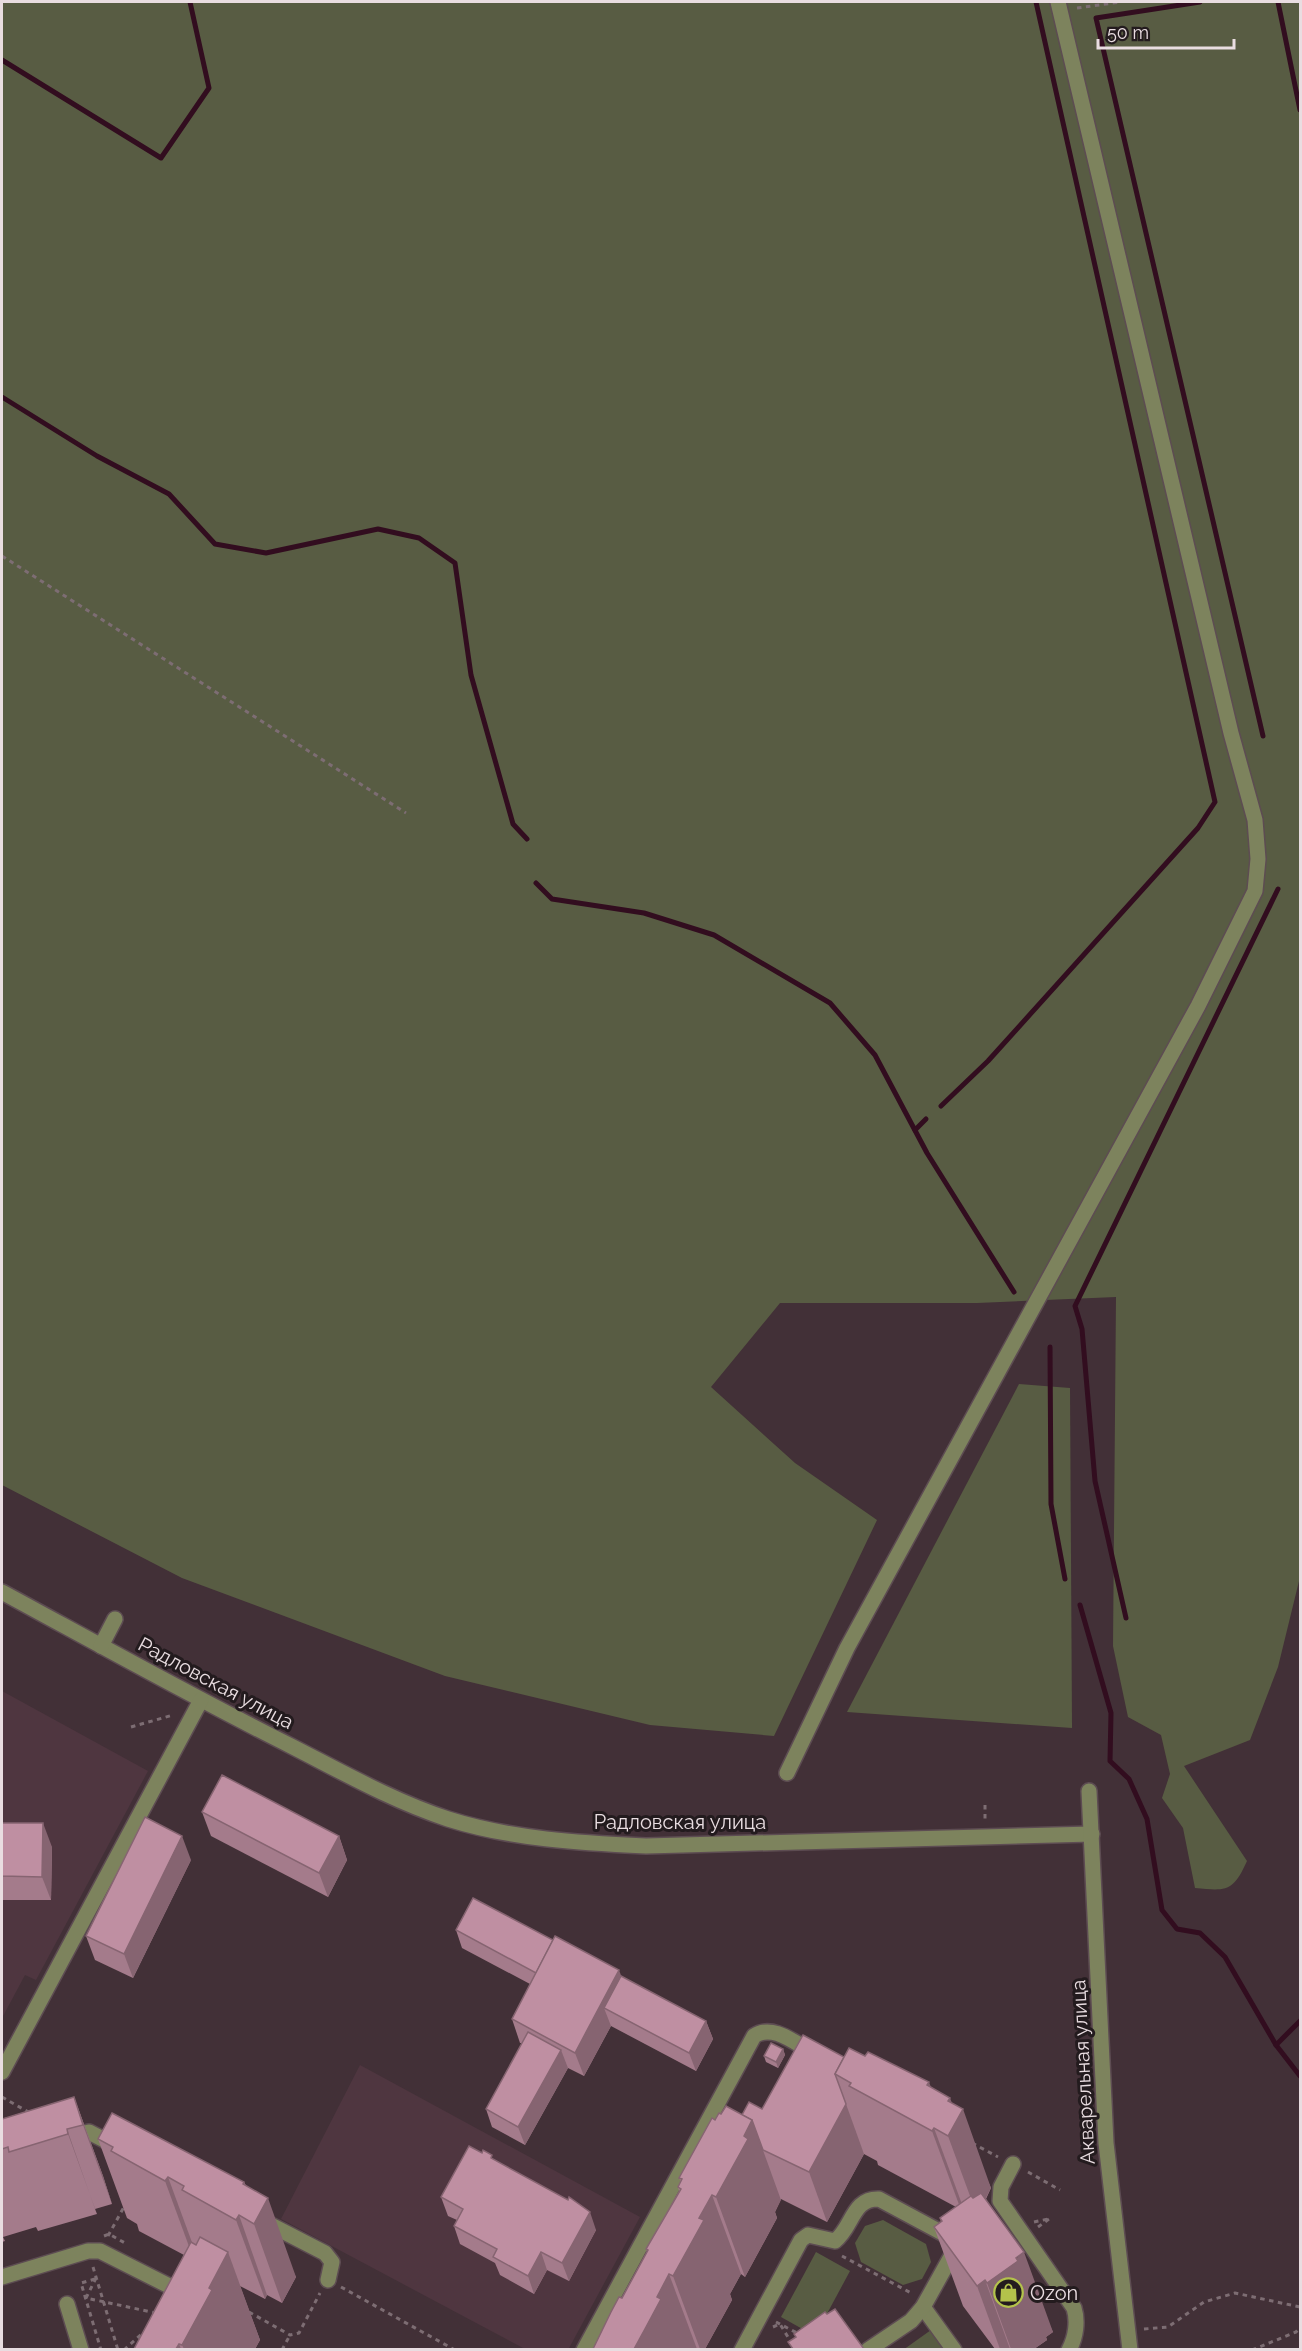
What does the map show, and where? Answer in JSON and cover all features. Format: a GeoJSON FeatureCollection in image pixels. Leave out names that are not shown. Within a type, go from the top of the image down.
{"type":"FeatureCollection","features":[{"type":"Feature","properties":{"kind":"street"},"geometry":{"type":"LineString","coordinates":[[787,1773],[847,1648],[1198,1006],[1255,891],[1258,859],[1255,820],[1231,733],[1059,6]]}},
{"type":"Feature","properties":{"kind":"street","name":"Радловская улица"},"geometry":{"type":"LineString","coordinates":[[2,1592],[201,1700],[389,1796],[449,1819],[511,1833],[578,1842],[646,1846],[1092,1834]]}},
{"type":"Feature","properties":{"kind":"street"},"geometry":{"type":"LineString","coordinates":[[101,1646],[115,1619]]}},
{"type":"Feature","properties":{"kind":"street"},"geometry":{"type":"LineString","coordinates":[[2,2072],[201,1700]]}},
{"type":"Feature","properties":{"kind":"street","name":"Акварельная улица"},"geometry":{"type":"LineString","coordinates":[[1089,1791],[1106,2143],[1130,2349]]}},
{"type":"Feature","properties":{"kind":"street"},"geometry":{"type":"LineString","coordinates":[[584,2349],[754,2036],[762,2031],[772,2031],[829,2062]]}},
{"type":"Feature","properties":{"kind":"street"},"geometry":{"type":"LineString","coordinates":[[53,2142],[89,2132],[128,2152]]}},
{"type":"Feature","properties":{"kind":"street"},"geometry":{"type":"LineString","coordinates":[[1013,2164],[1001,2187],[1000,2201],[1023,2238],[1074,2308],[1077,2318],[1073,2342],[1069,2349]]}},
{"type":"Feature","properties":{"kind":"street"},"geometry":{"type":"LineString","coordinates":[[742,2349],[801,2240],[808,2235],[835,2241],[842,2236],[859,2205],[868,2198],[879,2199],[946,2235],[952,2244],[952,2255],[925,2304],[911,2321],[871,2349]]}},
{"type":"Feature","properties":{"kind":"street"},"geometry":{"type":"LineString","coordinates":[[252,2216],[325,2253],[332,2262],[328,2280]]}},
{"type":"Feature","properties":{"kind":"street"},"geometry":{"type":"LineString","coordinates":[[2,2277],[95,2246],[190,2297],[195,2304],[194,2312]]}},
{"type":"Feature","properties":{"kind":"street"},"geometry":{"type":"LineString","coordinates":[[67,2304],[81,2349]]}},
{"type":"Feature","properties":{"kind":"street"},"geometry":{"type":"LineString","coordinates":[[925,2304],[954,2349]]}},
{"type":"Feature","properties":{"kind":"path"},"geometry":{"type":"LineString","coordinates":[[1059,6],[1121,2]]}},
{"type":"Feature","properties":{"kind":"path"},"geometry":{"type":"LineString","coordinates":[[2,556],[406,813]]}},
{"type":"Feature","properties":{"kind":"path"},"geometry":{"type":"LineString","coordinates":[[131,1727],[173,1715]]}},
{"type":"Feature","properties":{"kind":"path"},"geometry":{"type":"LineString","coordinates":[[2,2097],[33,2114]]}},
{"type":"Feature","properties":{"kind":"path"},"geometry":{"type":"LineString","coordinates":[[963,2138],[1060,2190]]}},
{"type":"Feature","properties":{"kind":"path"},"geometry":{"type":"LineString","coordinates":[[95,2246],[109,2234],[126,2203]]}},
{"type":"Feature","properties":{"kind":"path"},"geometry":{"type":"LineString","coordinates":[[1023,2238],[1049,2219]]}},
{"type":"Feature","properties":{"kind":"path"},"geometry":{"type":"LineString","coordinates":[[109,2234],[129,2245]]}},
{"type":"Feature","properties":{"kind":"path"},"geometry":{"type":"LineString","coordinates":[[95,2246],[109,2234]]}},
{"type":"Feature","properties":{"kind":"path"},"geometry":{"type":"LineString","coordinates":[[835,2241],[842,2256],[925,2304]]}},
{"type":"Feature","properties":{"kind":"path"},"geometry":{"type":"LineString","coordinates":[[95,2246],[96,2278],[118,2349]]}},
{"type":"Feature","properties":{"kind":"path"},"geometry":{"type":"LineString","coordinates":[[86,2298],[96,2278]]}},
{"type":"Feature","properties":{"kind":"path"},"geometry":{"type":"LineString","coordinates":[[96,2278],[81,2283],[101,2349]]}},
{"type":"Feature","properties":{"kind":"path"},"geometry":{"type":"LineString","coordinates":[[282,2349],[290,2335],[299,2332],[328,2280],[455,2349]]}},
{"type":"Feature","properties":{"kind":"path"},"geometry":{"type":"LineString","coordinates":[[1128,2331],[1168,2327],[1204,2302],[1234,2293],[1300,2307]]}},
{"type":"Feature","properties":{"kind":"path"},"geometry":{"type":"LineString","coordinates":[[86,2298],[104,2304],[163,2315]]}},
{"type":"Feature","properties":{"kind":"path"},"geometry":{"type":"LineString","coordinates":[[240,2307],[290,2335]]}},
{"type":"Feature","properties":{"kind":"path"},"geometry":{"type":"LineString","coordinates":[[761,2314],[804,2337]]}},
{"type":"Feature","properties":{"kind":"path"},"geometry":{"type":"LineString","coordinates":[[780,2324],[796,2349]]}},
{"type":"Feature","properties":{"kind":"path"},"geometry":{"type":"LineString","coordinates":[[1252,2349],[1296,2332],[1300,2327]]}},
{"type":"Feature","properties":{"kind":"path"},"geometry":{"type":"LineString","coordinates":[[124,2349],[147,2329]]}},
{"type":"Feature","properties":{"kind":"shaded area"},"geometry":{"type":"Polygon","coordinates":[[[2,1691],[148,1771],[36,1980],[25,1975],[2,2018],[2,1691]]]}},
{"type":"Feature","properties":{"kind":"shaded area"},"geometry":{"type":"Polygon","coordinates":[[[360,2065],[640,2217],[568,2350],[525,2349],[281,2219],[360,2065]]]}},
{"type":"Feature","properties":{"kind":"green space"},"geometry":{"type":"Polygon","coordinates":[[[2,2],[1300,2],[1300,1577],[1278,1667],[1250,1740],[1184,1766],[1247,1861],[1233,1884],[1222,1889],[1195,1888],[1183,1828],[1162,1798],[1170,1774],[1161,1735],[1128,1717],[1113,1646],[1116,1297],[977,1303],[780,1303],[711,1387],[795,1463],[877,1520],[774,1736],[650,1725],[445,1676],[182,1578],[2,1485],[2,2]]]}},
{"type":"Feature","properties":{"kind":"green space"},"geometry":{"type":"Polygon","coordinates":[[[1019,1384],[1070,1388],[1072,1728],[847,1712],[1019,1384]]]}},
{"type":"Feature","properties":{"kind":"green space"},"geometry":{"type":"Polygon","coordinates":[[[883,2220],[926,2244],[931,2262],[922,2279],[903,2285],[861,2262],[855,2243],[865,2226],[883,2220]]]}},
{"type":"Feature","properties":{"kind":"green space"},"geometry":{"type":"Polygon","coordinates":[[[816,2252],[850,2271],[815,2336],[781,2317],[816,2252]]]}},
{"type":"Feature","properties":{"kind":"green space"},"geometry":{"type":"Polygon","coordinates":[[[931,2330],[945,2350],[903,2350],[931,2330]]]}},
{"type":"Feature","properties":{"kind":"building"},"geometry":{"type":"Polygon","coordinates":[[[222,1775],[339,1836],[319,1873],[202,1812],[222,1775]]]}},
{"type":"Feature","properties":{"kind":"building"},"geometry":{"type":"Polygon","coordinates":[[[145,1817],[182,1836],[124,1954],[86,1936],[145,1817]]]}},
{"type":"Feature","properties":{"kind":"building"},"geometry":{"type":"Polygon","coordinates":[[[2,1823],[43,1823],[42,1877],[2,1876],[2,1823]]]}},
{"type":"Feature","properties":{"kind":"building"},"geometry":{"type":"Polygon","coordinates":[[[473,1898],[553,1940],[536,1973],[456,1930],[473,1898]]]}},
{"type":"Feature","properties":{"kind":"building"},"geometry":{"type":"Polygon","coordinates":[[[555,1936],[619,1970],[575,2053],[512,2019],[555,1936]]]}},
{"type":"Feature","properties":{"kind":"building"},"geometry":{"type":"Polygon","coordinates":[[[621,1976],[706,2021],[689,2053],[604,2008],[621,1976]]]}},
{"type":"Feature","properties":{"kind":"building"},"geometry":{"type":"Polygon","coordinates":[[[528,2032],[561,2050],[518,2127],[486,2109],[528,2032]]]}},
{"type":"Feature","properties":{"kind":"building"},"geometry":{"type":"Polygon","coordinates":[[[803,2035],[844,2057],[835,2074],[846,2104],[809,2172],[763,2150],[752,2120],[742,2115],[749,2102],[762,2109],[803,2035]]]}},
{"type":"Feature","properties":{"kind":"building"},"geometry":{"type":"Polygon","coordinates":[[[771,2043],[783,2049],[776,2062],[764,2056],[771,2043]]]}},
{"type":"Feature","properties":{"kind":"building"},"geometry":{"type":"Polygon","coordinates":[[[849,2048],[865,2056],[868,2052],[929,2082],[927,2085],[950,2098],[948,2101],[963,2109],[948,2136],[934,2128],[932,2131],[849,2086],[851,2083],[835,2074],[849,2048]]]}},
{"type":"Feature","properties":{"kind":"building"},"geometry":{"type":"Polygon","coordinates":[[[74,2097],[83,2125],[67,2129],[68,2134],[9,2152],[8,2147],[2,2149],[2,2119],[74,2097]]]}},
{"type":"Feature","properties":{"kind":"building"},"geometry":{"type":"Polygon","coordinates":[[[726,2106],[752,2120],[744,2136],[748,2139],[716,2197],[712,2195],[699,2218],[704,2220],[673,2276],[669,2274],[657,2297],[661,2299],[634,2349],[593,2349],[619,2297],[622,2298],[648,2250],[646,2249],[681,2189],[678,2187],[682,2179],[679,2178],[712,2118],[715,2120],[726,2106]]]}},
{"type":"Feature","properties":{"kind":"building"},"geometry":{"type":"Polygon","coordinates":[[[112,2113],[244,2182],[243,2184],[268,2198],[254,2224],[239,2215],[236,2220],[182,2190],[184,2186],[168,2177],[165,2181],[111,2151],[113,2147],[98,2139],[112,2113]]]}},
{"type":"Feature","properties":{"kind":"building"},"geometry":{"type":"Polygon","coordinates":[[[469,2146],[482,2153],[483,2150],[492,2155],[491,2158],[568,2200],[569,2197],[590,2212],[562,2263],[541,2252],[528,2276],[493,2257],[497,2249],[454,2226],[463,2209],[441,2197],[469,2146]]]}},
{"type":"Feature","properties":{"kind":"building"},"geometry":{"type":"Polygon","coordinates":[[[981,2193],[1024,2252],[1016,2258],[1018,2261],[987,2283],[985,2280],[977,2286],[934,2227],[942,2221],[940,2218],[971,2196],[973,2198],[981,2193]]]}},
{"type":"Feature","properties":{"kind":"building"},"geometry":{"type":"Polygon","coordinates":[[[200,2237],[228,2252],[209,2288],[212,2290],[182,2345],[179,2344],[176,2349],[134,2349],[191,2242],[196,2245],[200,2237]]]}},
{"type":"Feature","properties":{"kind":"building"},"geometry":{"type":"Polygon","coordinates":[[[835,2309],[864,2349],[793,2349],[788,2342],[796,2337],[794,2334],[825,2312],[827,2314],[835,2309]]]}},
{"type":"Feature","properties":{"kind":"waterway"},"geometry":{"type":"LineString","coordinates":[[2,60],[161,158],[209,88],[190,2]]}},
{"type":"Feature","properties":{"kind":"waterway"},"geometry":{"type":"LineString","coordinates":[[941,1106],[988,1061],[1198,828],[1215,802],[1036,2]]}},
{"type":"Feature","properties":{"kind":"waterway"},"geometry":{"type":"LineString","coordinates":[[1200,2],[1096,18],[1263,736]]}},
{"type":"Feature","properties":{"kind":"waterway"},"geometry":{"type":"LineString","coordinates":[[1278,2],[1300,110]]}},
{"type":"Feature","properties":{"kind":"waterway"},"geometry":{"type":"LineString","coordinates":[[2,397],[97,456],[169,494],[215,544],[266,553],[378,529],[419,538],[455,563],[471,675],[513,824],[527,839]]}},
{"type":"Feature","properties":{"kind":"waterway"},"geometry":{"type":"LineString","coordinates":[[536,883],[552,899],[644,913],[714,935],[830,1003],[875,1055],[927,1153],[1014,1292]]}},
{"type":"Feature","properties":{"kind":"waterway"},"geometry":{"type":"LineString","coordinates":[[1126,1618],[1095,1481],[1082,1329],[1075,1306],[1278,889]]}},
{"type":"Feature","properties":{"kind":"waterway"},"geometry":{"type":"LineString","coordinates":[[915,1130],[926,1119]]}},
{"type":"Feature","properties":{"kind":"waterway"},"geometry":{"type":"LineString","coordinates":[[1050,1347],[1051,1504],[1065,1579]]}},
{"type":"Feature","properties":{"kind":"waterway"},"geometry":{"type":"LineString","coordinates":[[1080,1605],[1111,1713],[1110,1761],[1129,1779],[1147,1819],[1162,1910],[1177,1929],[1200,1933],[1225,1957],[1276,2045],[1300,2076]]}},
{"type":"Feature","properties":{"kind":"waterway"},"geometry":{"type":"LineString","coordinates":[[1276,2045],[1300,2021]]}},
{"type":"Feature","properties":{"kind":"place","name":"Ozon"},"geometry":{"type":"Point","coordinates":[1009,2293]}}]}
